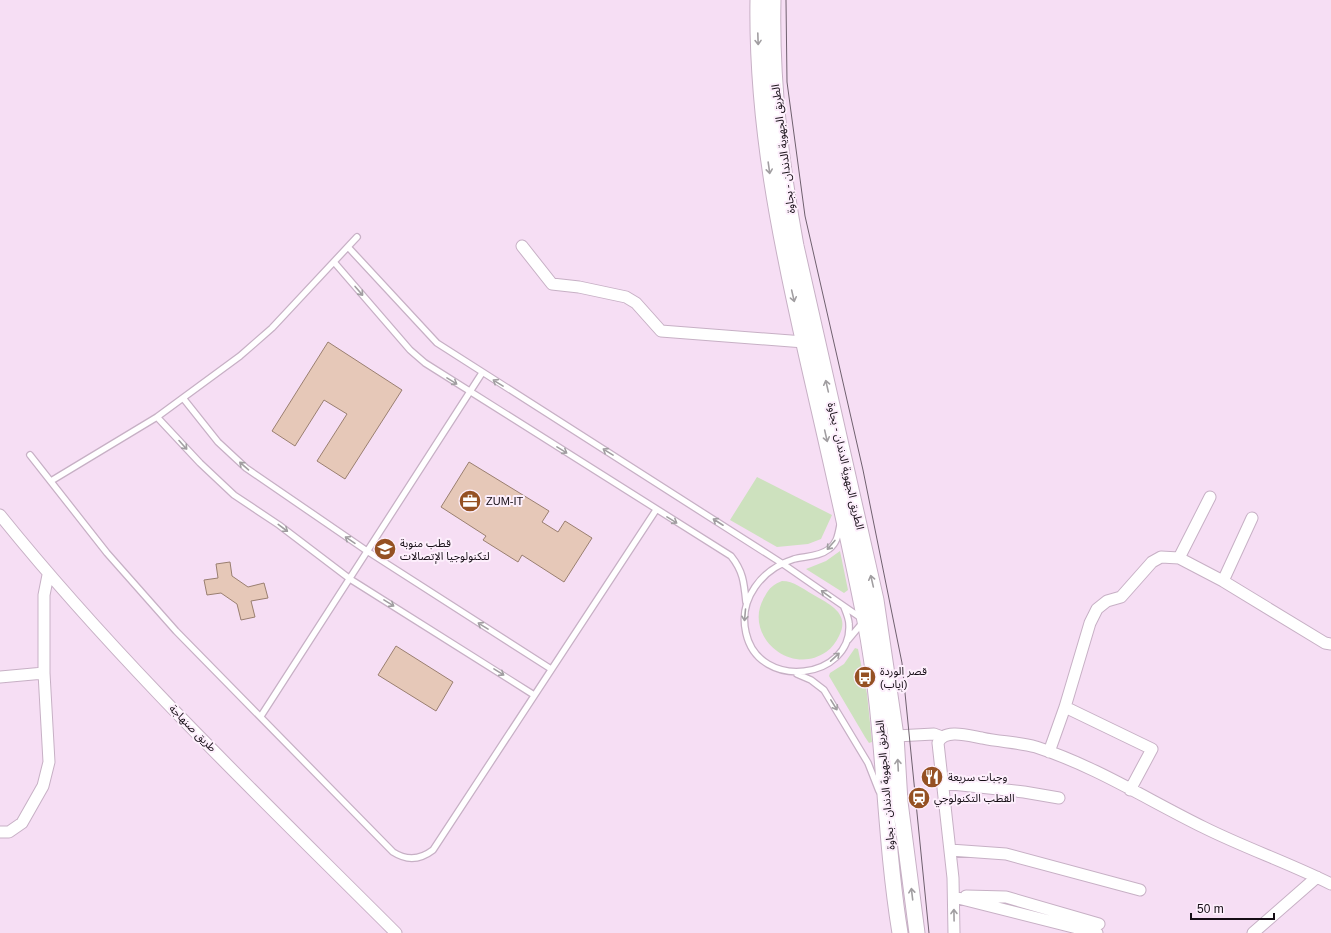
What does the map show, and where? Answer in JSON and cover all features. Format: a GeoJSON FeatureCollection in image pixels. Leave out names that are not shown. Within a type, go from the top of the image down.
{"type":"FeatureCollection","features":[{"type":"Feature","properties":{"kind":"main road","name":"الطريق الجهوية الدندان - بجاوة"},"geometry":{"type":"LineString","coordinates":[[758,0],[763,125],[772,189],[784,253],[842,509],[865,620],[874,672],[881,737],[885,806],[901,930]]}},
{"type":"Feature","properties":{"kind":"main road","name":"الطريق الجهوية الدندان - بجاوة"},"geometry":{"type":"LineString","coordinates":[[773,0],[774,66],[785,187],[796,246],[876,600],[896,736],[900,802],[917,933]]}},
{"type":"Feature","properties":{"kind":"main road"},"geometry":{"type":"LineString","coordinates":[[881,737],[896,736]]}},
{"type":"Feature","properties":{"kind":"street"},"geometry":{"type":"LineString","coordinates":[[522,246],[552,284],[626,297],[636,303],[661,331],[804,342]]}},
{"type":"Feature","properties":{"kind":"street"},"geometry":{"type":"LineString","coordinates":[[1179,558],[1210,497]]}},
{"type":"Feature","properties":{"kind":"street","name":"طريق صنهاجة"},"geometry":{"type":"LineString","coordinates":[[0,515],[48,575],[166,701],[396,933]]}},
{"type":"Feature","properties":{"kind":"street"},"geometry":{"type":"LineString","coordinates":[[1223,581],[1252,518]]}},
{"type":"Feature","properties":{"kind":"street"},"geometry":{"type":"LineString","coordinates":[[1049,752],[1065,707],[1090,623],[1097,609],[1107,601],[1121,597],[1152,562],[1161,557],[1179,558],[1223,581],[1325,643],[1331,644]]}},
{"type":"Feature","properties":{"kind":"street"},"geometry":{"type":"LineString","coordinates":[[0,832],[9,832],[22,823],[43,786],[49,762],[44,673],[44,595],[48,575]]}},
{"type":"Feature","properties":{"kind":"street"},"geometry":{"type":"LineString","coordinates":[[0,677],[44,673]]}},
{"type":"Feature","properties":{"kind":"street"},"geometry":{"type":"LineString","coordinates":[[1065,707],[1152,749],[1130,790]]}},
{"type":"Feature","properties":{"kind":"street"},"geometry":{"type":"LineString","coordinates":[[896,736],[934,734],[942,737],[954,734],[1017,742],[1049,752],[1130,790],[1203,827],[1331,884]]}},
{"type":"Feature","properties":{"kind":"street"},"geometry":{"type":"LineString","coordinates":[[942,737],[938,743],[957,898],[954,933]]}},
{"type":"Feature","properties":{"kind":"street"},"geometry":{"type":"LineString","coordinates":[[943,783],[1024,792],[1059,798]]}},
{"type":"Feature","properties":{"kind":"street"},"geometry":{"type":"LineString","coordinates":[[950,850],[1006,854],[1140,890]]}},
{"type":"Feature","properties":{"kind":"street"},"geometry":{"type":"LineString","coordinates":[[1253,933],[1317,877]]}},
{"type":"Feature","properties":{"kind":"street"},"geometry":{"type":"LineString","coordinates":[[957,898],[965,896],[1006,897],[1098,928]]}},
{"type":"Feature","properties":{"kind":"lane"},"geometry":{"type":"LineString","coordinates":[[51,481],[157,417],[240,356],[272,328],[357,237]]}},
{"type":"Feature","properties":{"kind":"lane"},"geometry":{"type":"LineString","coordinates":[[348,246],[437,343],[783,564],[865,620],[875,631],[884,648]]}},
{"type":"Feature","properties":{"kind":"lane"},"geometry":{"type":"LineString","coordinates":[[334,262],[410,350],[425,363],[731,556],[739,566],[744,578],[746,602]]}},
{"type":"Feature","properties":{"kind":"lane"},"geometry":{"type":"LineString","coordinates":[[261,716],[482,373]]}},
{"type":"Feature","properties":{"kind":"lane"},"geometry":{"type":"LineString","coordinates":[[183,398],[218,442],[246,468],[367,551],[551,669]]}},
{"type":"Feature","properties":{"kind":"lane"},"geometry":{"type":"LineString","coordinates":[[157,417],[200,464],[234,495],[279,525],[350,578],[534,695]]}},
{"type":"Feature","properties":{"kind":"lane"},"geometry":{"type":"LineString","coordinates":[[30,455],[107,553],[176,631],[393,852],[400,856],[415,858],[422,857],[433,850],[656,510]]}},
{"type":"Feature","properties":{"kind":"lane"},"geometry":{"type":"LineString","coordinates":[[842,509],[838,536],[834,544],[819,554],[793,559],[761,579],[753,587],[746,602],[743,618],[746,634],[753,649],[764,661],[779,669],[795,673],[812,680],[824,690],[868,763],[885,806]]}},
{"type":"Feature","properties":{"kind":"lane"},"geometry":{"type":"LineString","coordinates":[[795,673],[811,671],[826,665],[839,654],[848,640],[872,612],[876,600]]}},
{"type":"Feature","properties":{"kind":"lane"},"geometry":{"type":"LineString","coordinates":[[844,607],[849,624],[848,640]]}},
{"type":"Feature","properties":{"kind":"green space"},"geometry":{"type":"Polygon","coordinates":[[[757,477],[832,515],[821,539],[808,544],[777,547],[730,520],[757,477]]]}},
{"type":"Feature","properties":{"kind":"green space"},"geometry":{"type":"Polygon","coordinates":[[[840,551],[848,590],[844,593],[806,569],[826,561],[840,551]]]}},
{"type":"Feature","properties":{"kind":"green space"},"geometry":{"type":"Polygon","coordinates":[[[782,581],[790,582],[802,588],[831,606],[840,615],[842,628],[839,636],[834,645],[826,652],[812,658],[798,659],[785,655],[773,648],[764,637],[759,624],[759,610],[768,591],[774,585],[782,581]]]}},
{"type":"Feature","properties":{"kind":"green space"},"geometry":{"type":"Polygon","coordinates":[[[855,648],[858,649],[867,694],[872,742],[869,743],[829,676],[830,673],[844,664],[855,648]]]}},
{"type":"Feature","properties":{"kind":"building"},"geometry":{"type":"Polygon","coordinates":[[[328,342],[402,390],[345,479],[317,461],[347,414],[324,400],[295,446],[272,431],[328,342]]]}},
{"type":"Feature","properties":{"kind":"building"},"geometry":{"type":"Polygon","coordinates":[[[469,462],[549,511],[542,522],[558,532],[565,521],[592,538],[564,582],[522,555],[518,562],[483,540],[486,536],[441,507],[469,462]]]}},
{"type":"Feature","properties":{"kind":"building"},"geometry":{"type":"Polygon","coordinates":[[[230,562],[232,576],[248,587],[264,583],[268,598],[251,601],[255,617],[241,620],[237,604],[221,593],[207,595],[204,580],[218,578],[216,564],[230,562]]]}},
{"type":"Feature","properties":{"kind":"building"},"geometry":{"type":"Polygon","coordinates":[[[396,646],[453,682],[436,711],[378,675],[396,646]]]}},
{"type":"Feature","properties":{"kind":"tram line"},"geometry":{"type":"LineString","coordinates":[[786,0],[787,82],[805,216],[863,470],[902,663],[929,933]]}},
{"type":"Feature","properties":{"kind":"place","name":"ZUM-IT"},"geometry":{"type":"Point","coordinates":[470,501]}},
{"type":"Feature","properties":{"kind":"place","name":"قطب منوبة لتكنولوجيا الإتصالات"},"geometry":{"type":"Point","coordinates":[385,549]}},
{"type":"Feature","properties":{"kind":"place","name":"قصر الوردة (إياب)"},"geometry":{"type":"Point","coordinates":[865,677]}},
{"type":"Feature","properties":{"kind":"place","name":"وجبات سريعة"},"geometry":{"type":"Point","coordinates":[932,777]}},
{"type":"Feature","properties":{"kind":"place","name":"القطب التكنولوجي"},"geometry":{"type":"Point","coordinates":[919,798]}}]}
